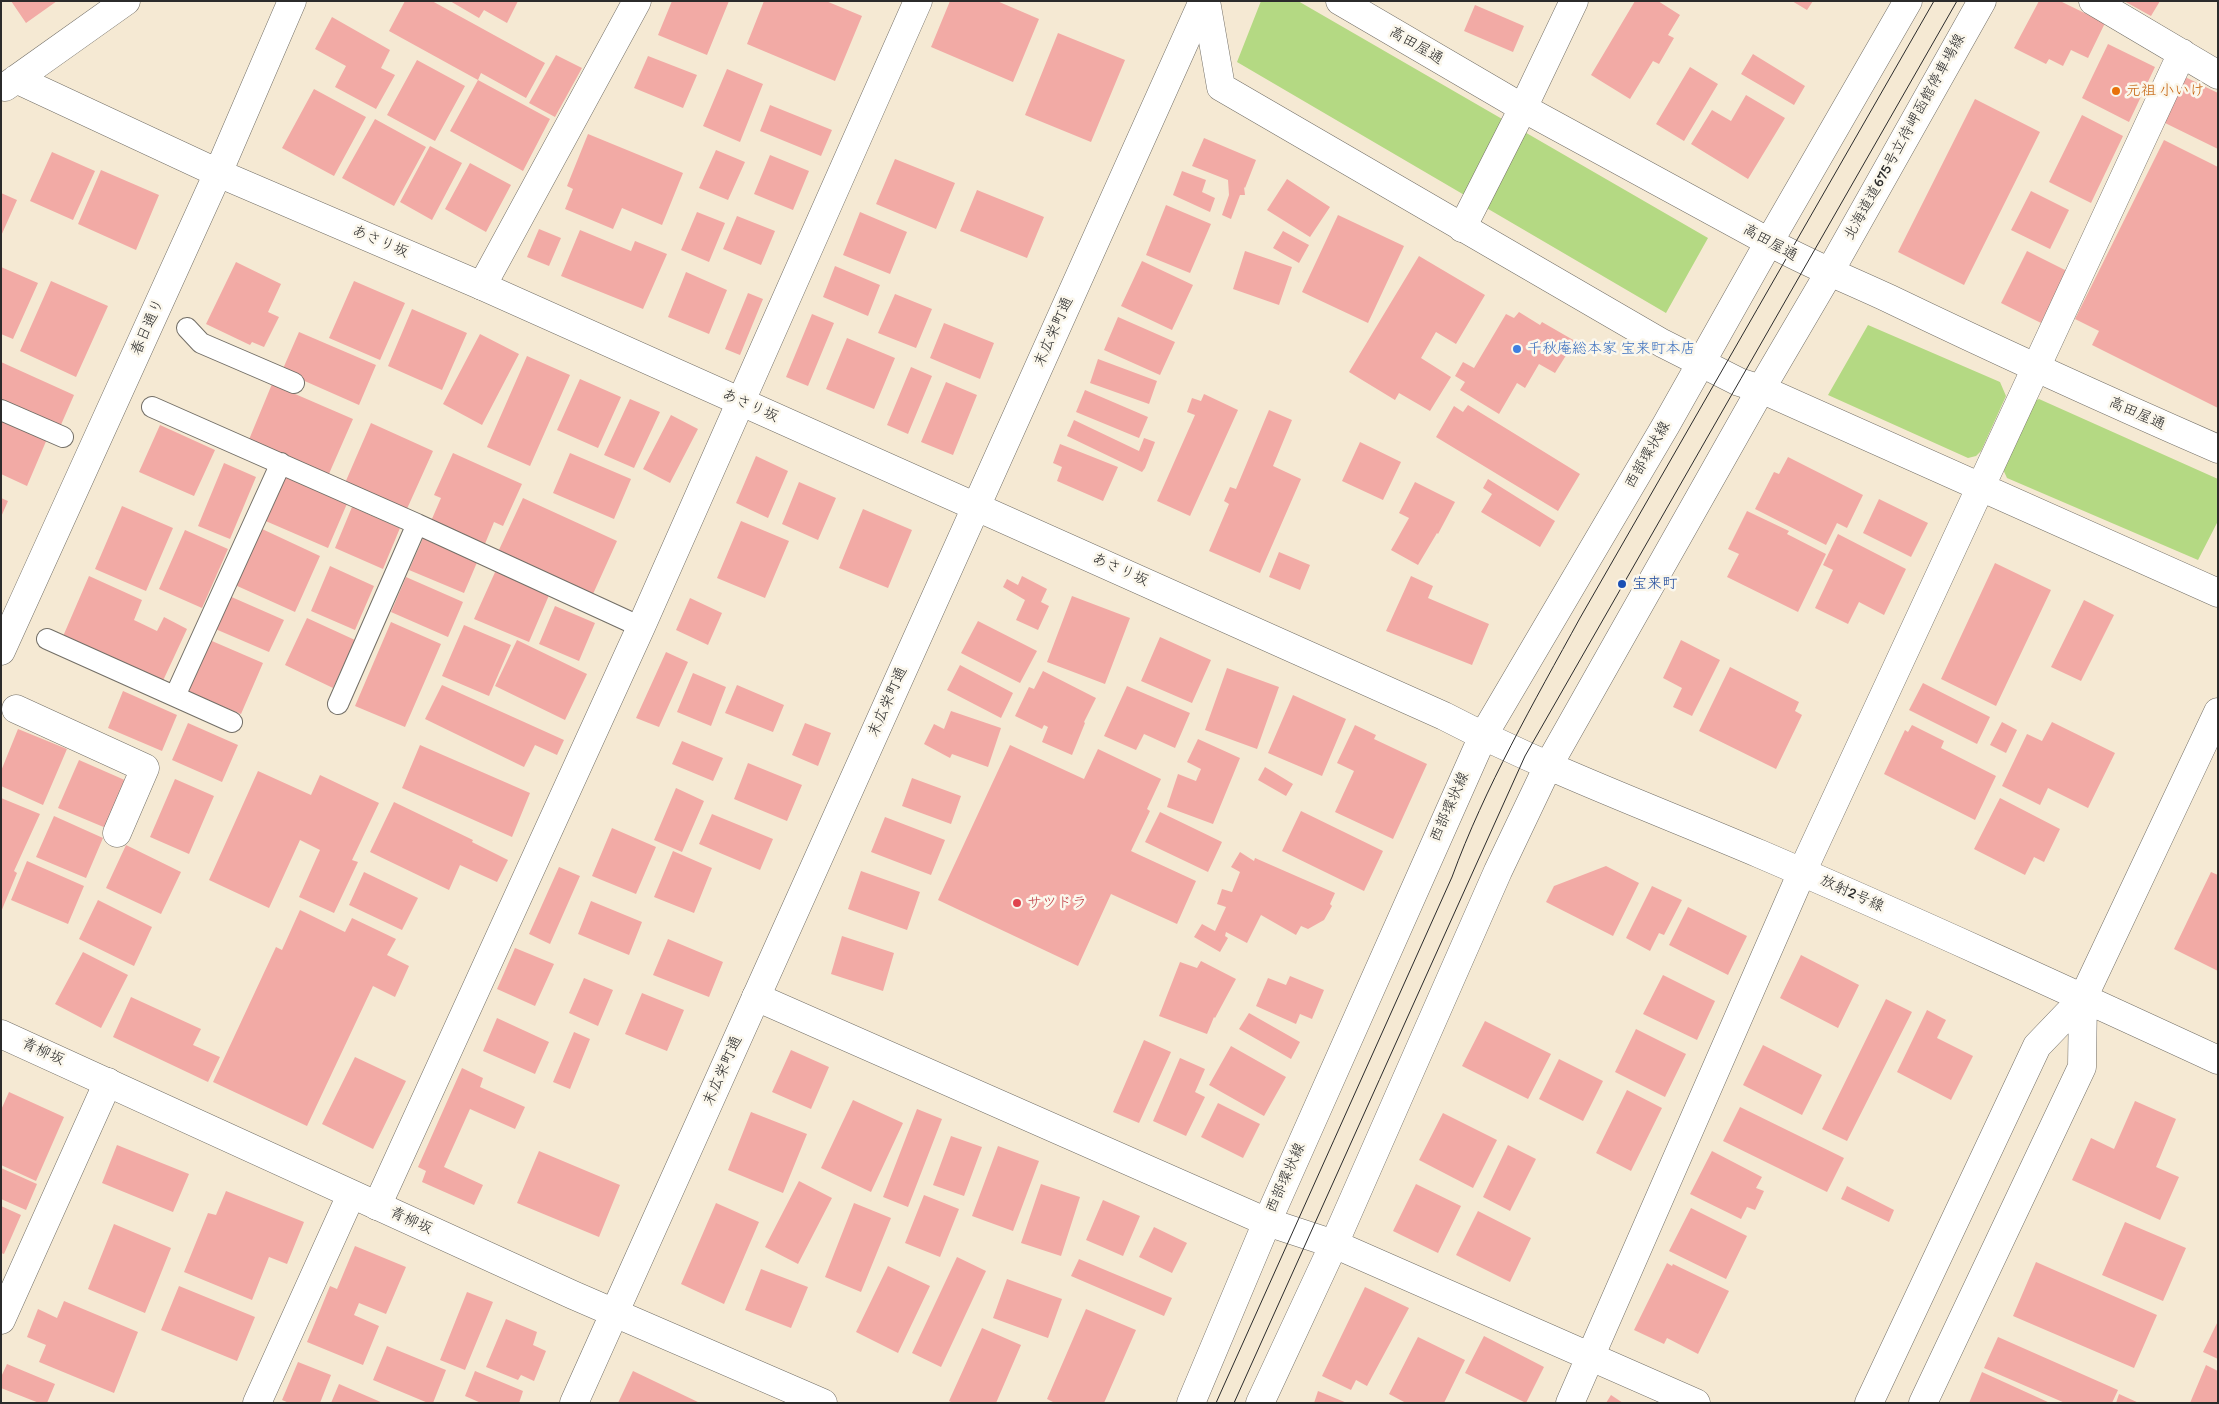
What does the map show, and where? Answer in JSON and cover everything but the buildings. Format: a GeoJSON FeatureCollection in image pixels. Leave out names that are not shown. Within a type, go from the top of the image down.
{"type":"FeatureCollection","features":[{"type":"Feature","properties":{"kind":"street"},"geometry":{"type":"LineString","coordinates":[[9,84],[126,1]]}},
{"type":"Feature","properties":{"kind":"street","name":"春日通り"},"geometry":{"type":"LineString","coordinates":[[1,651],[218,173],[292,1]]}},
{"type":"Feature","properties":{"kind":"street"},"geometry":{"type":"LineString","coordinates":[[482,286],[636,1]]}},
{"type":"Feature","properties":{"kind":"street"},"geometry":{"type":"LineString","coordinates":[[377,1206],[641,627],[918,1]]}},
{"type":"Feature","properties":{"kind":"street"},"geometry":{"type":"LineString","coordinates":[[1204,1],[1221,87],[1462,228],[1699,364],[1739,382],[1761,389],[1981,486],[2218,593]]}},
{"type":"Feature","properties":{"kind":"street","name":"末広栄町通"},"geometry":{"type":"LineString","coordinates":[[574,1403],[1204,1]]}},
{"type":"Feature","properties":{"kind":"street","name":"高田屋通"},"geometry":{"type":"LineString","coordinates":[[1340,1],[1523,108],[1829,273],[1871,290],[2034,368],[2218,449]]}},
{"type":"Feature","properties":{"kind":"street"},"geometry":{"type":"LineString","coordinates":[[1462,228],[1523,108],[1574,1]]}},
{"type":"Feature","properties":{"kind":"street"},"geometry":{"type":"LineString","coordinates":[[1769,242],[1908,1]]}},
{"type":"Feature","properties":{"kind":"street","name":"北海道道675号立待岬函館停車場線"},"geometry":{"type":"LineString","coordinates":[[1761,389],[1829,273],[1982,1]]}},
{"type":"Feature","properties":{"kind":"street"},"geometry":{"type":"LineString","coordinates":[[2092,1],[2218,75]]}},
{"type":"Feature","properties":{"kind":"street"},"geometry":{"type":"LineString","coordinates":[[1570,1403],[1802,872],[2034,368],[2182,53]]}},
{"type":"Feature","properties":{"kind":"street","name":"あさり坂"},"geometry":{"type":"LineString","coordinates":[[9,84],[482,286],[1444,716],[1483,736]]}},
{"type":"Feature","properties":{"kind":"street","name":"西部環状線"},"geometry":{"type":"LineString","coordinates":[[1191,1403],[1267,1222],[1483,736],[1666,425],[1769,242]]}},
{"type":"Feature","properties":{"kind":"street"},"geometry":{"type":"LineString","coordinates":[[1260,1403],[1334,1244],[1498,871],[1548,766],[1761,389]]}},
{"type":"Feature","properties":{"kind":"street"},"geometry":{"type":"LineString","coordinates":[[16,709],[145,768],[117,833]]}},
{"type":"Feature","properties":{"kind":"street"},"geometry":{"type":"LineString","coordinates":[[1869,1403],[2036,1046],[2083,998],[2218,712]]}},
{"type":"Feature","properties":{"kind":"street","name":"放射2号線"},"geometry":{"type":"LineString","coordinates":[[1483,736],[1548,766],[1649,806],[1802,872],[2218,1060]]}},
{"type":"Feature","properties":{"kind":"street"},"geometry":{"type":"LineString","coordinates":[[756,997],[1267,1222],[1334,1244],[1696,1403]]}},
{"type":"Feature","properties":{"kind":"street"},"geometry":{"type":"LineString","coordinates":[[1923,1403],[2082,1066],[2083,998]]}},
{"type":"Feature","properties":{"kind":"street","name":"青柳坂"},"geometry":{"type":"LineString","coordinates":[[1,1034],[352,1195],[615,1313],[823,1403]]}},
{"type":"Feature","properties":{"kind":"street"},"geometry":{"type":"LineString","coordinates":[[1,1320],[108,1082]]}},
{"type":"Feature","properties":{"kind":"street"},"geometry":{"type":"LineString","coordinates":[[256,1403],[352,1195]]}},
{"type":"Feature","properties":{"kind":"lane"},"geometry":{"type":"LineString","coordinates":[[187,328],[200,342],[294,383]]}},
{"type":"Feature","properties":{"kind":"lane"},"geometry":{"type":"LineString","coordinates":[[152,407],[417,524],[641,627]]}},
{"type":"Feature","properties":{"kind":"lane"},"geometry":{"type":"LineString","coordinates":[[1,410],[63,437]]}},
{"type":"Feature","properties":{"kind":"lane"},"geometry":{"type":"LineString","coordinates":[[175,696],[281,464]]}},
{"type":"Feature","properties":{"kind":"lane"},"geometry":{"type":"LineString","coordinates":[[338,704],[417,524]]}},
{"type":"Feature","properties":{"kind":"lane"},"geometry":{"type":"LineString","coordinates":[[47,640],[232,722]]}},
{"type":"Feature","properties":{"kind":"green space"},"geometry":{"type":"Polygon","coordinates":[[[1261,1],[1298,1],[1708,238],[1666,313],[1237,62],[1261,1]]]}},
{"type":"Feature","properties":{"kind":"green space"},"geometry":{"type":"Polygon","coordinates":[[[1868,325],[2000,382],[2006,396],[1981,451],[1976,456],[1968,458],[1828,395],[1868,325]]]}},
{"type":"Feature","properties":{"kind":"green space"},"geometry":{"type":"Polygon","coordinates":[[[2039,399],[2218,479],[2218,521],[2198,560],[2007,478],[2001,465],[2027,404],[2039,399]]]}},
{"type":"Feature","properties":{"kind":"tram line"},"geometry":{"type":"LineString","coordinates":[[1216,1403],[1452,877],[1479,810],[1511,745],[1580,618],[1934,1]]}},
{"type":"Feature","properties":{"kind":"tram line"},"geometry":{"type":"LineString","coordinates":[[1234,1403],[1525,756],[1957,1]]}},
{"type":"Feature","properties":{"kind":"place","name":"元祖 小いけ"},"geometry":{"type":"Point","coordinates":[2116,91]}},
{"type":"Feature","properties":{"kind":"place","name":"千秋庵総本家 宝来町本店"},"geometry":{"type":"Point","coordinates":[1517,349]}},
{"type":"Feature","properties":{"kind":"place","name":"宝来町"},"geometry":{"type":"Point","coordinates":[1622,584]}},
{"type":"Feature","properties":{"kind":"place","name":"サツドラ"},"geometry":{"type":"Point","coordinates":[1017,903]}}]}
